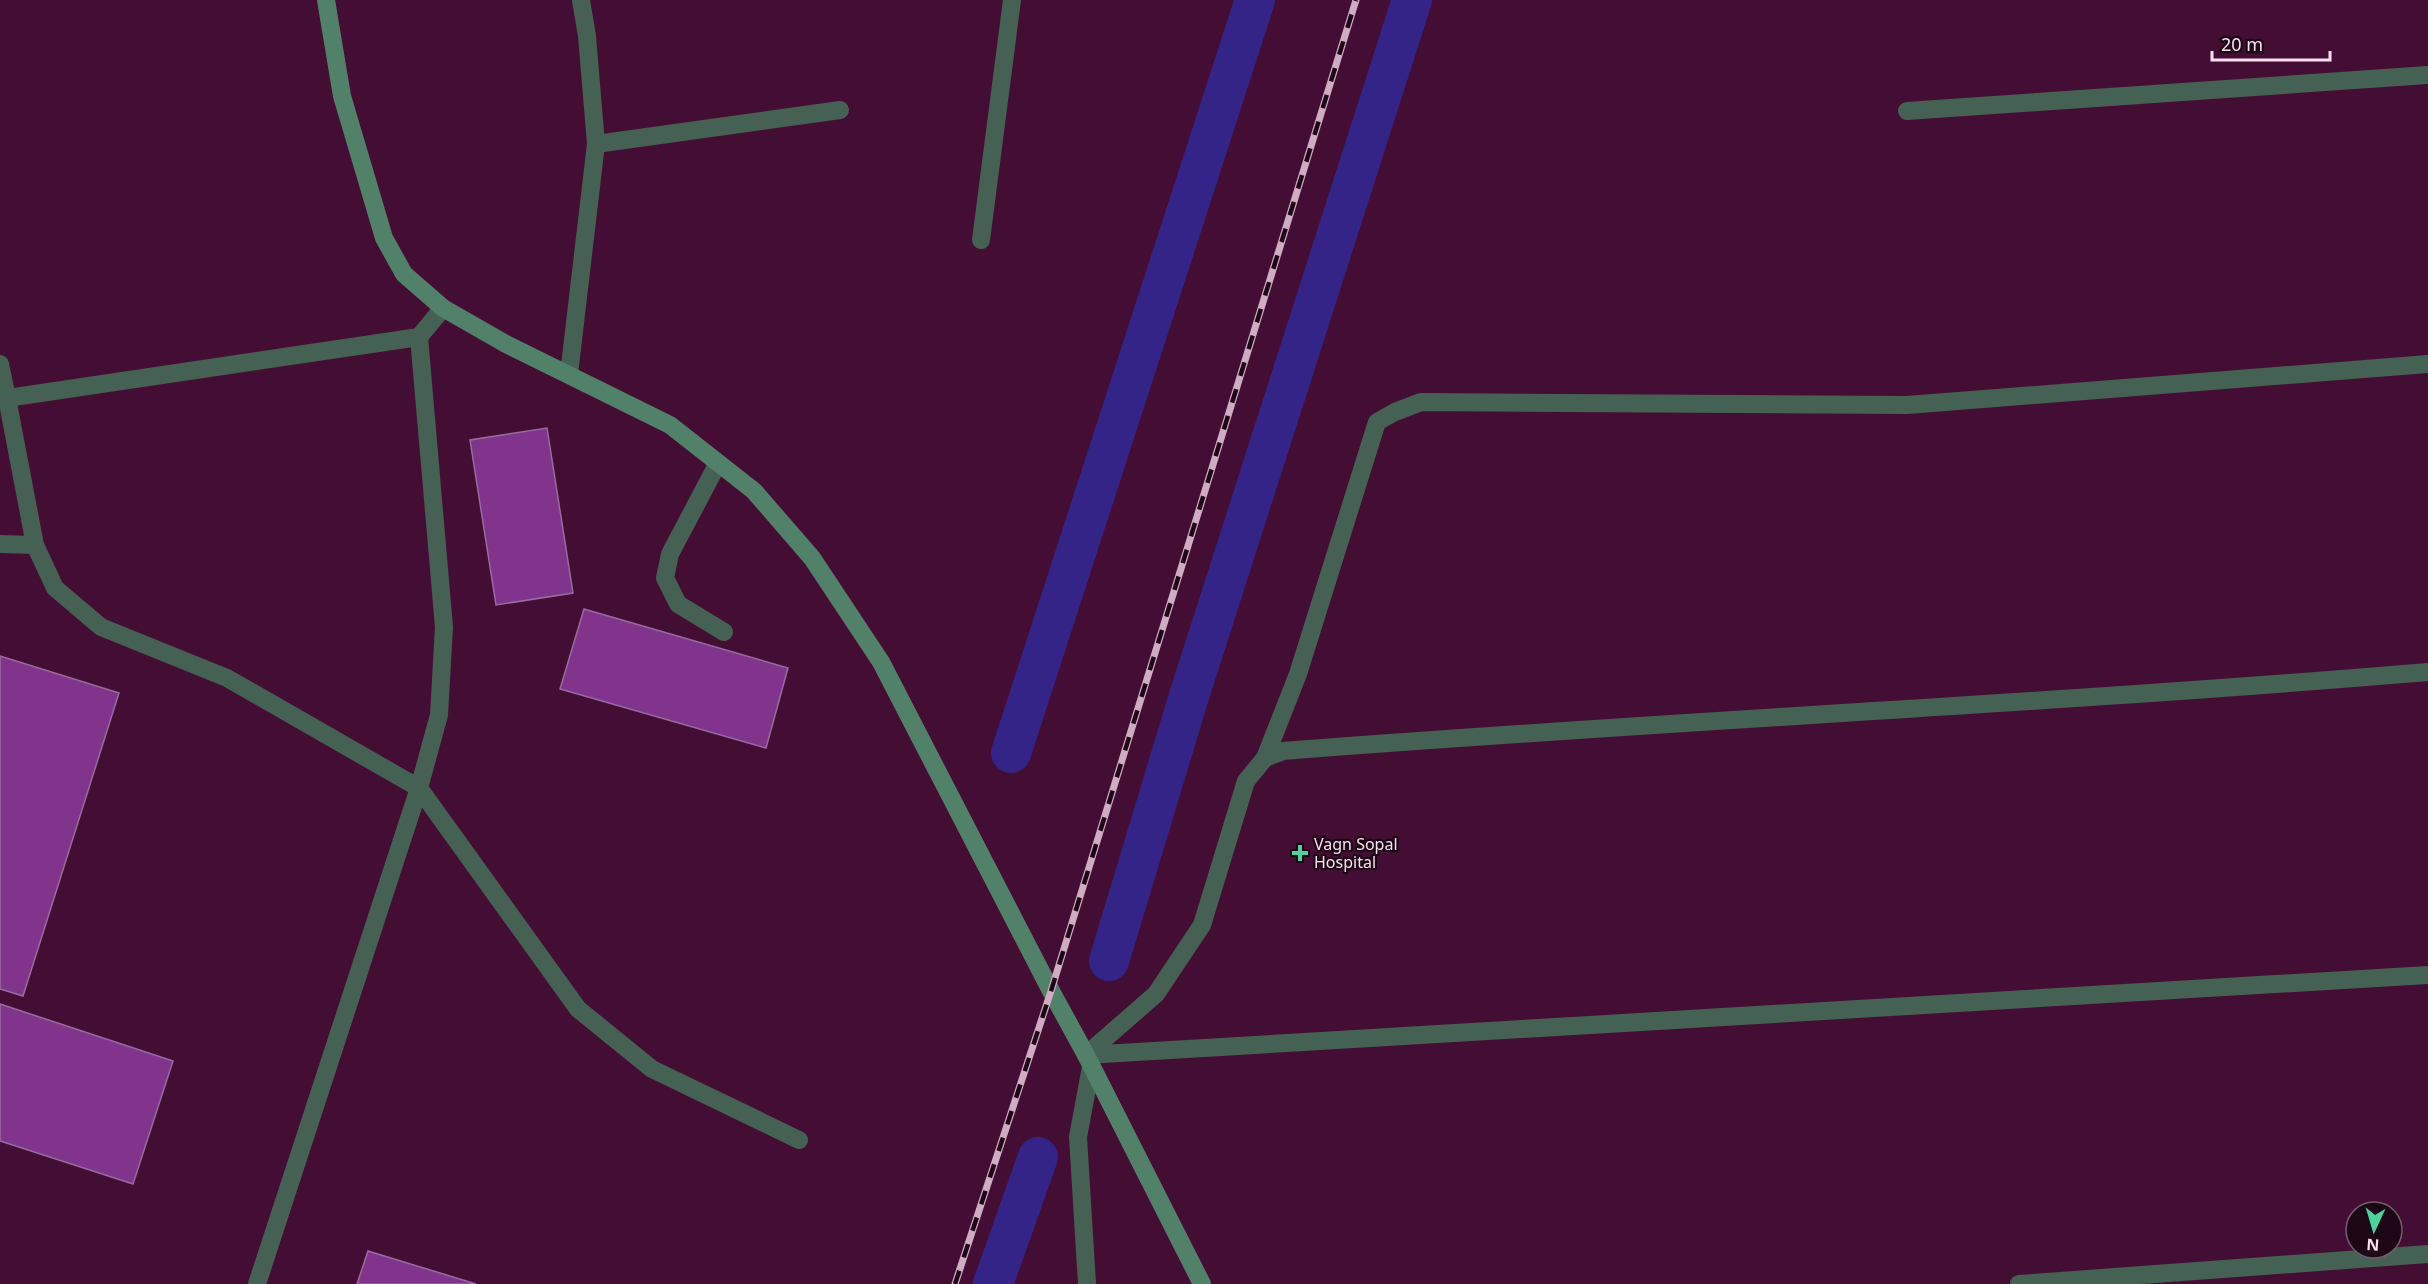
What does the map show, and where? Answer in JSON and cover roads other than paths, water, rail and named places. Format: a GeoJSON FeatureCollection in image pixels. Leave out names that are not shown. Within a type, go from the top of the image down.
{"type":"FeatureCollection","features":[{"type":"Feature","properties":{"kind":"street"},"geometry":{"type":"LineString","coordinates":[[326,0],[342,96],[384,238],[404,274],[443,308],[506,344],[670,425],[754,491],[812,558],[881,662],[1089,1061],[1202,1284]]}},
{"type":"Feature","properties":{"kind":"street"},"geometry":{"type":"LineString","coordinates":[[569,374],[596,144],[581,0]]}},
{"type":"Feature","properties":{"kind":"street"},"geometry":{"type":"LineString","coordinates":[[981,240],[1012,0]]}},
{"type":"Feature","properties":{"kind":"street"},"geometry":{"type":"LineString","coordinates":[[1907,111],[2428,75]]}},
{"type":"Feature","properties":{"kind":"street"},"geometry":{"type":"LineString","coordinates":[[596,144],[840,110]]}},
{"type":"Feature","properties":{"kind":"street"},"geometry":{"type":"LineString","coordinates":[[3,398],[419,337],[443,308]]}},
{"type":"Feature","properties":{"kind":"street"},"geometry":{"type":"LineString","coordinates":[[257,1284],[419,788],[439,715],[444,627],[419,337]]}},
{"type":"Feature","properties":{"kind":"street"},"geometry":{"type":"LineString","coordinates":[[0,364],[3,398],[35,545],[55,588],[101,627],[227,678],[419,788],[578,1009],[652,1069],[799,1140]]}},
{"type":"Feature","properties":{"kind":"street"},"geometry":{"type":"LineString","coordinates":[[1087,1284],[1078,1137],[1089,1061],[1156,994],[1202,925],[1246,782],[1265,758],[1298,674],[1377,422],[1421,402],[1907,405],[2428,364]]}},
{"type":"Feature","properties":{"kind":"street"},"geometry":{"type":"LineString","coordinates":[[718,463],[670,554],[665,578],[678,604],[724,632]]}},
{"type":"Feature","properties":{"kind":"street"},"geometry":{"type":"LineString","coordinates":[[0,544],[35,545]]}},
{"type":"Feature","properties":{"kind":"street"},"geometry":{"type":"LineString","coordinates":[[1265,758],[1283,751],[1543,730],[2219,689],[2428,672]]}},
{"type":"Feature","properties":{"kind":"street"},"geometry":{"type":"LineString","coordinates":[[1089,1061],[2428,975]]}},
{"type":"Feature","properties":{"kind":"street"},"geometry":{"type":"LineString","coordinates":[[2019,1284],[2428,1254]]}},
{"type":"Feature","properties":{"kind":"waterway"},"geometry":{"type":"LineString","coordinates":[[1011,753],[1255,0]]}},
{"type":"Feature","properties":{"kind":"waterway"},"geometry":{"type":"LineString","coordinates":[[1109,961],[1189,696],[1412,0]]}},
{"type":"Feature","properties":{"kind":"waterway"},"geometry":{"type":"LineString","coordinates":[[993,1284],[1038,1157]]}},
{"type":"Feature","properties":{"kind":"railway"},"geometry":{"type":"LineString","coordinates":[[955,1284],[1051,991],[1356,0]]}},
{"type":"Feature","properties":{"kind":"place","name":"Vagn Sopal Hospital"},"geometry":{"type":"Point","coordinates":[1300,853]}}]}
